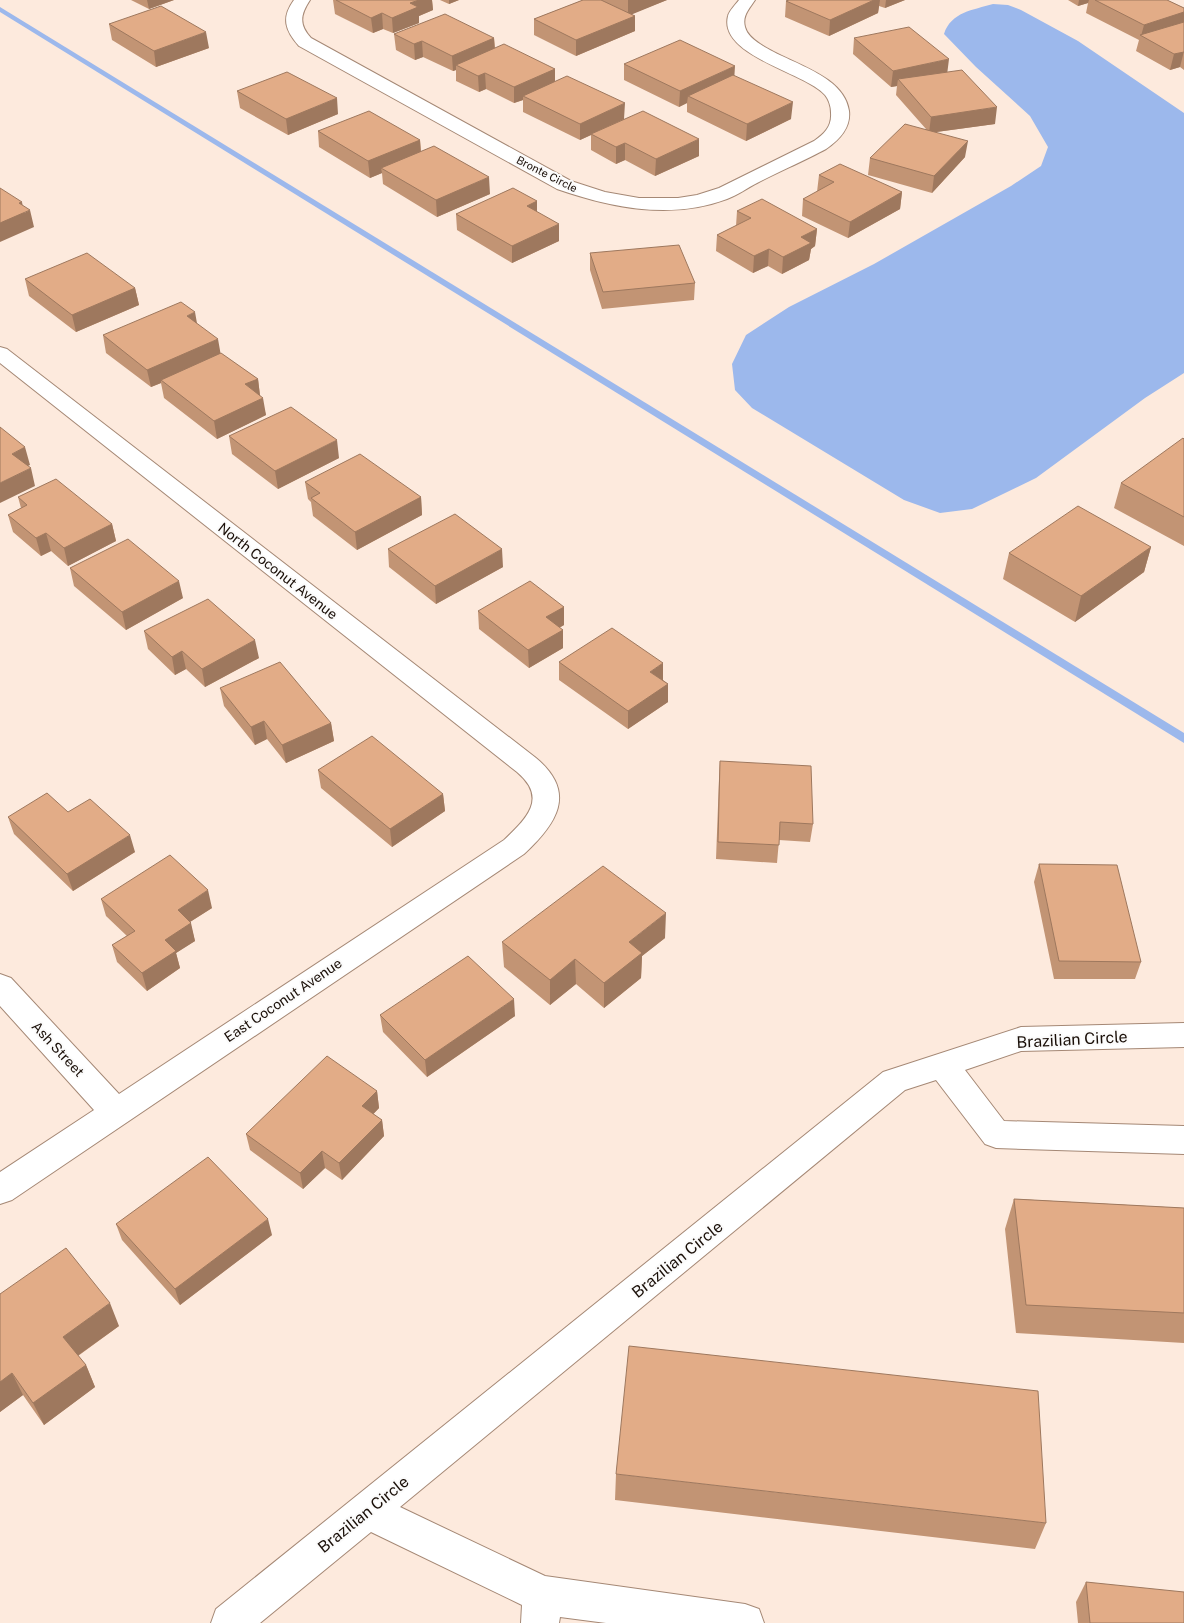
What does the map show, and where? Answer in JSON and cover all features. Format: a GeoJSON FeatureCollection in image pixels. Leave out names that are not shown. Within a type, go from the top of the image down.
{"type":"FeatureCollection","features":[{"type":"Feature","properties":{"kind":"street","name":"Bronte Circle"},"geometry":{"type":"LineString","coordinates":[[302,0],[295,9],[292,22],[294,30],[305,42],[564,185],[607,200],[655,205],[688,202],[718,195],[820,145],[832,137],[840,123],[838,100],[827,87],[811,76],[767,57],[748,45],[739,35],[736,26],[736,16],[747,0]]}},
{"type":"Feature","properties":{"kind":"street","name":"North Coconut Avenue"},"geometry":{"type":"LineString","coordinates":[[0,353],[512,754],[538,777],[547,797]]}},
{"type":"Feature","properties":{"kind":"street","name":"East Coconut Avenue"},"geometry":{"type":"LineString","coordinates":[[0,1190],[115,1111],[514,847],[538,825],[545,812],[547,797]]}},
{"type":"Feature","properties":{"kind":"street","name":"Ash Street"},"geometry":{"type":"LineString","coordinates":[[0,986],[115,1111]]}},
{"type":"Feature","properties":{"kind":"street","name":"Brazilian Circle"},"geometry":{"type":"LineString","coordinates":[[230,1623],[894,1080],[1020,1039],[1184,1035]]}},
{"type":"Feature","properties":{"kind":"street"},"geometry":{"type":"LineString","coordinates":[[942,1064],[996,1134],[1184,1140]]}},
{"type":"Feature","properties":{"kind":"street"},"geometry":{"type":"LineString","coordinates":[[368,1511],[541,1609],[745,1623]]}},
{"type":"Feature","properties":{"kind":"water"},"geometry":{"type":"Polygon","coordinates":[[[993,4],[1008,5],[1021,10],[1078,41],[1184,113],[1184,373],[1145,398],[1036,478],[972,509],[940,513],[904,500],[752,408],[735,390],[732,364],[746,335],[789,307],[874,264],[1011,186],[1041,166],[1048,147],[1030,116],[976,67],[944,34],[947,27],[957,16],[993,4]]]}},
{"type":"Feature","properties":{"kind":"building"},"geometry":{"type":"Polygon","coordinates":[[[336,0],[419,0],[410,3],[418,7],[392,18],[382,13],[371,18],[336,0]]]}},
{"type":"Feature","properties":{"kind":"building"},"geometry":{"type":"Polygon","coordinates":[[[583,0],[601,0],[635,16],[576,40],[534,19],[583,0]]]}},
{"type":"Feature","properties":{"kind":"building"},"geometry":{"type":"Polygon","coordinates":[[[874,0],[830,20],[786,1],[874,0]]]}},
{"type":"Feature","properties":{"kind":"building"},"geometry":{"type":"Polygon","coordinates":[[[1095,0],[1167,0],[1184,8],[1184,12],[1144,25],[1095,0]]]}},
{"type":"Feature","properties":{"kind":"building"},"geometry":{"type":"Polygon","coordinates":[[[161,6],[206,32],[154,51],[109,24],[161,6]]]}},
{"type":"Feature","properties":{"kind":"building"},"geometry":{"type":"Polygon","coordinates":[[[445,14],[494,38],[452,56],[422,41],[414,44],[394,34],[445,14]]]}},
{"type":"Feature","properties":{"kind":"building"},"geometry":{"type":"Polygon","coordinates":[[[1184,22],[1184,52],[1174,54],[1140,35],[1184,22]]]}},
{"type":"Feature","properties":{"kind":"building"},"geometry":{"type":"Polygon","coordinates":[[[909,27],[949,59],[893,71],[854,38],[909,27]]]}},
{"type":"Feature","properties":{"kind":"building"},"geometry":{"type":"Polygon","coordinates":[[[680,40],[735,66],[680,91],[624,64],[680,40]]]}},
{"type":"Feature","properties":{"kind":"building"},"geometry":{"type":"Polygon","coordinates":[[[504,44],[555,69],[514,87],[485,73],[478,76],[456,65],[504,44]]]}},
{"type":"Feature","properties":{"kind":"building"},"geometry":{"type":"Polygon","coordinates":[[[962,70],[997,107],[931,117],[898,79],[962,70]]]}},
{"type":"Feature","properties":{"kind":"building"},"geometry":{"type":"Polygon","coordinates":[[[287,72],[337,98],[286,119],[237,91],[287,72]]]}},
{"type":"Feature","properties":{"kind":"building"},"geometry":{"type":"Polygon","coordinates":[[[733,75],[793,102],[747,124],[688,96],[733,75]]]}},
{"type":"Feature","properties":{"kind":"building"},"geometry":{"type":"Polygon","coordinates":[[[567,76],[625,103],[580,124],[523,96],[567,76]]]}},
{"type":"Feature","properties":{"kind":"building"},"geometry":{"type":"Polygon","coordinates":[[[369,111],[420,140],[368,161],[318,131],[369,111]]]}},
{"type":"Feature","properties":{"kind":"building"},"geometry":{"type":"Polygon","coordinates":[[[643,111],[699,139],[656,159],[625,143],[616,147],[591,134],[643,111]]]}},
{"type":"Feature","properties":{"kind":"building"},"geometry":{"type":"Polygon","coordinates":[[[905,124],[968,141],[934,176],[870,158],[905,124]]]}},
{"type":"Feature","properties":{"kind":"building"},"geometry":{"type":"Polygon","coordinates":[[[434,146],[489,177],[436,200],[381,168],[434,146]]]}},
{"type":"Feature","properties":{"kind":"building"},"geometry":{"type":"Polygon","coordinates":[[[840,164],[902,192],[850,222],[803,199],[834,182],[819,175],[840,164]]]}},
{"type":"Feature","properties":{"kind":"building"},"geometry":{"type":"Polygon","coordinates":[[[0,188],[22,202],[19,203],[30,210],[0,223],[0,188]]]}},
{"type":"Feature","properties":{"kind":"building"},"geometry":{"type":"Polygon","coordinates":[[[513,188],[537,201],[527,206],[559,224],[512,246],[456,214],[513,188]]]}},
{"type":"Feature","properties":{"kind":"building"},"geometry":{"type":"Polygon","coordinates":[[[762,199],[817,229],[801,237],[811,243],[783,257],[769,249],[754,256],[717,235],[751,218],[737,211],[762,199]]]}},
{"type":"Feature","properties":{"kind":"building"},"geometry":{"type":"Polygon","coordinates":[[[679,245],[695,283],[603,292],[590,253],[679,245]]]}},
{"type":"Feature","properties":{"kind":"building"},"geometry":{"type":"Polygon","coordinates":[[[87,253],[135,288],[72,315],[25,279],[87,253]]]}},
{"type":"Feature","properties":{"kind":"building"},"geometry":{"type":"Polygon","coordinates":[[[181,302],[195,312],[187,316],[218,339],[147,370],[103,335],[181,302]]]}},
{"type":"Feature","properties":{"kind":"building"},"geometry":{"type":"Polygon","coordinates":[[[221,353],[258,379],[245,384],[263,398],[214,421],[161,380],[221,353]]]}},
{"type":"Feature","properties":{"kind":"building"},"geometry":{"type":"Polygon","coordinates":[[[291,407],[337,440],[275,471],[229,436],[291,407]]]}},
{"type":"Feature","properties":{"kind":"building"},"geometry":{"type":"Polygon","coordinates":[[[0,427],[25,447],[12,454],[31,468],[0,483],[0,427]]]}},
{"type":"Feature","properties":{"kind":"building"},"geometry":{"type":"Polygon","coordinates":[[[1184,439],[1184,517],[1121,483],[1184,439]]]}},
{"type":"Feature","properties":{"kind":"building"},"geometry":{"type":"Polygon","coordinates":[[[360,454],[421,497],[355,532],[311,498],[320,493],[305,482],[360,454]]]}},
{"type":"Feature","properties":{"kind":"building"},"geometry":{"type":"Polygon","coordinates":[[[56,479],[112,524],[64,548],[46,533],[36,538],[8,515],[27,505],[18,497],[56,479]]]}},
{"type":"Feature","properties":{"kind":"building"},"geometry":{"type":"Polygon","coordinates":[[[1078,506],[1151,547],[1081,596],[1009,553],[1078,506]]]}},
{"type":"Feature","properties":{"kind":"building"},"geometry":{"type":"Polygon","coordinates":[[[455,514],[502,549],[435,586],[388,549],[455,514]]]}},
{"type":"Feature","properties":{"kind":"building"},"geometry":{"type":"Polygon","coordinates":[[[128,539],[179,581],[122,612],[70,568],[128,539]]]}},
{"type":"Feature","properties":{"kind":"building"},"geometry":{"type":"Polygon","coordinates":[[[530,581],[564,607],[546,617],[563,630],[528,650],[478,611],[530,581]]]}},
{"type":"Feature","properties":{"kind":"building"},"geometry":{"type":"Polygon","coordinates":[[[208,599],[255,640],[202,669],[182,651],[172,657],[144,631],[208,599]]]}},
{"type":"Feature","properties":{"kind":"building"},"geometry":{"type":"Polygon","coordinates":[[[612,628],[663,663],[650,672],[668,684],[628,711],[559,662],[612,628]]]}},
{"type":"Feature","properties":{"kind":"building"},"geometry":{"type":"Polygon","coordinates":[[[280,662],[331,723],[282,745],[264,721],[251,727],[220,688],[280,662]]]}},
{"type":"Feature","properties":{"kind":"building"},"geometry":{"type":"Polygon","coordinates":[[[372,736],[443,794],[390,829],[318,770],[372,736]]]}},
{"type":"Feature","properties":{"kind":"building"},"geometry":{"type":"Polygon","coordinates":[[[720,761],[811,766],[813,824],[780,822],[779,845],[718,842],[720,761]]]}},
{"type":"Feature","properties":{"kind":"building"},"geometry":{"type":"Polygon","coordinates":[[[47,793],[68,812],[90,799],[130,835],[67,874],[8,817],[47,793]]]}},
{"type":"Feature","properties":{"kind":"building"},"geometry":{"type":"Polygon","coordinates":[[[170,855],[208,890],[178,910],[191,923],[165,940],[176,951],[142,973],[112,945],[135,931],[101,899],[170,855]]]}},
{"type":"Feature","properties":{"kind":"building"},"geometry":{"type":"Polygon","coordinates":[[[1039,864],[1117,865],[1141,962],[1059,961],[1039,864]]]}},
{"type":"Feature","properties":{"kind":"building"},"geometry":{"type":"Polygon","coordinates":[[[603,866],[666,913],[629,942],[642,953],[604,983],[575,959],[550,980],[502,942],[603,866]]]}},
{"type":"Feature","properties":{"kind":"building"},"geometry":{"type":"Polygon","coordinates":[[[468,956],[514,999],[425,1060],[380,1015],[468,956]]]}},
{"type":"Feature","properties":{"kind":"building"},"geometry":{"type":"Polygon","coordinates":[[[327,1056],[377,1091],[362,1106],[382,1120],[339,1163],[322,1151],[300,1173],[246,1134],[327,1056]]]}},
{"type":"Feature","properties":{"kind":"building"},"geometry":{"type":"Polygon","coordinates":[[[208,1157],[268,1219],[175,1289],[116,1224],[208,1157]]]}},
{"type":"Feature","properties":{"kind":"building"},"geometry":{"type":"Polygon","coordinates":[[[1014,1199],[1184,1208],[1184,1313],[1026,1305],[1014,1199]]]}},
{"type":"Feature","properties":{"kind":"building"},"geometry":{"type":"Polygon","coordinates":[[[66,1248],[110,1303],[63,1337],[86,1365],[33,1403],[12,1373],[0,1382],[0,1294],[66,1248]]]}},
{"type":"Feature","properties":{"kind":"building"},"geometry":{"type":"Polygon","coordinates":[[[629,1346],[1038,1391],[1046,1523],[616,1474],[629,1346]]]}},
{"type":"Feature","properties":{"kind":"building"},"geometry":{"type":"Polygon","coordinates":[[[1086,1582],[1184,1592],[1184,1623],[1090,1623],[1086,1582]]]}},
{"type":"Feature","properties":{"kind":"waterway"},"geometry":{"type":"LineString","coordinates":[[0,9],[1184,739]]}}]}
